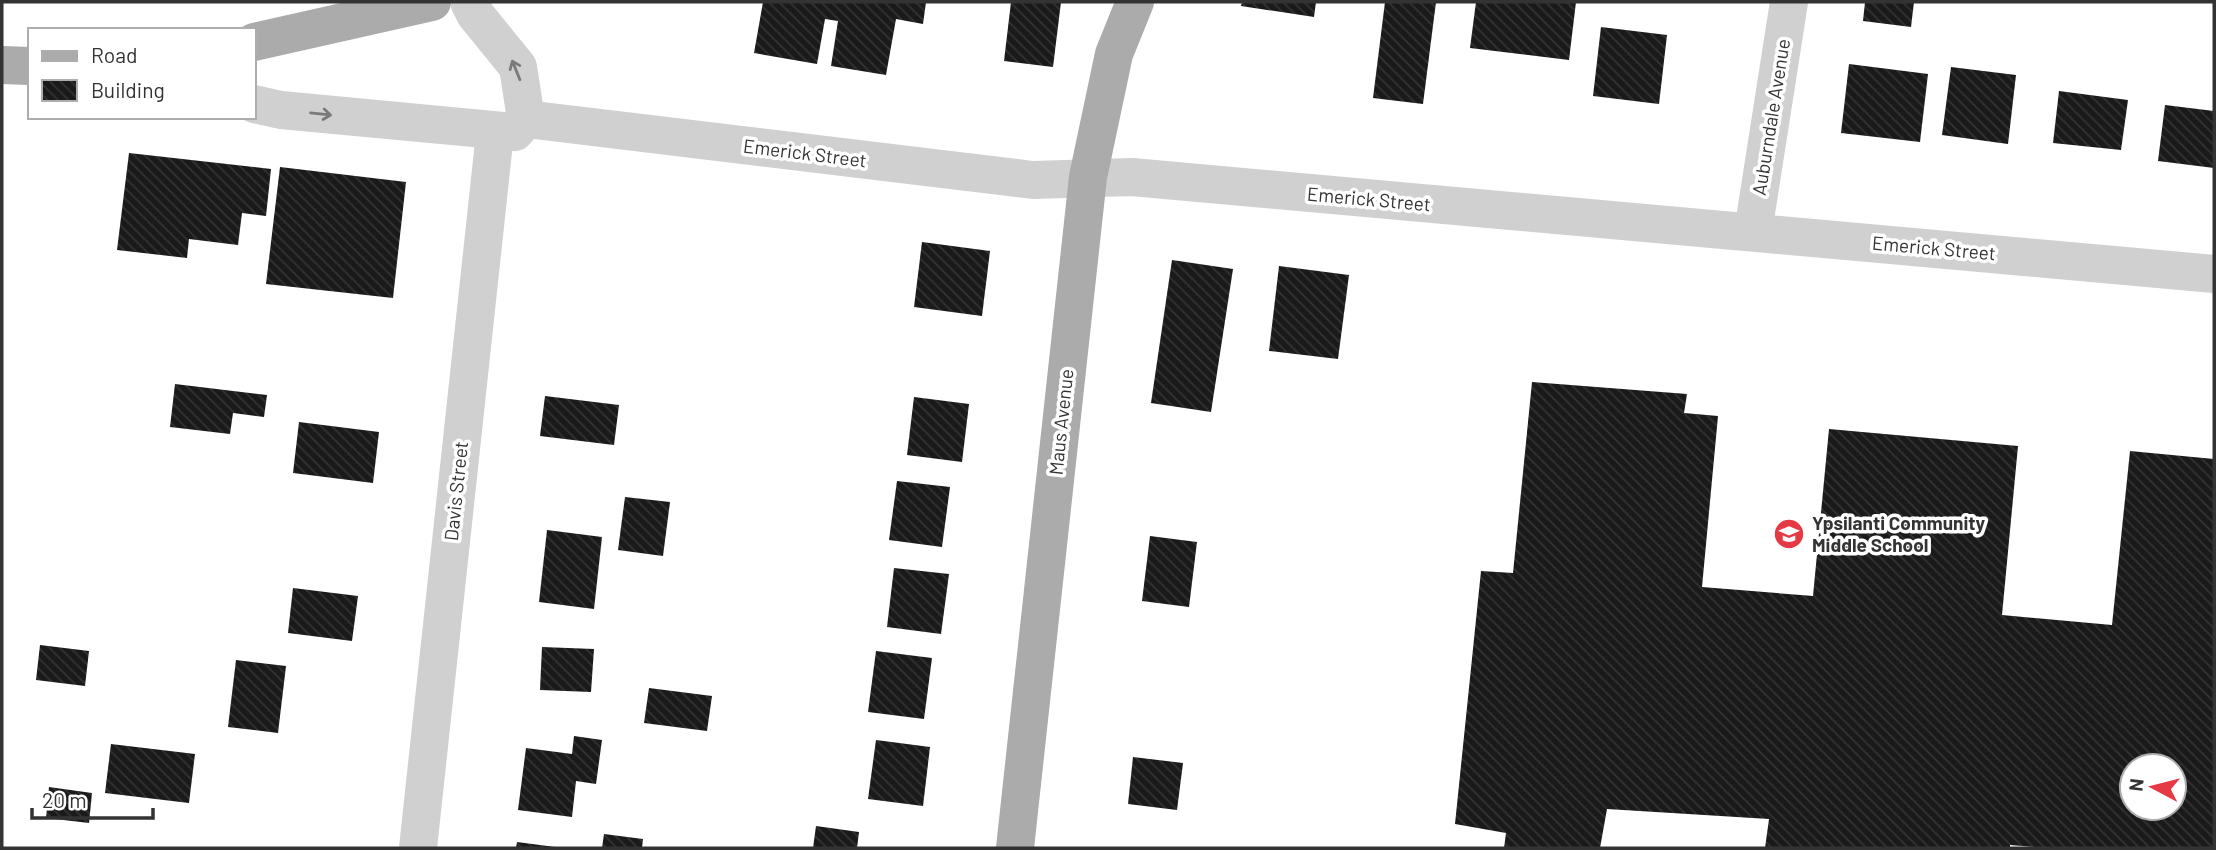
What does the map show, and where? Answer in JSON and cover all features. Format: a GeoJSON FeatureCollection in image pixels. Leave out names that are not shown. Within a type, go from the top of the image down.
{"type":"FeatureCollection","features":[{"type":"Feature","properties":{"kind":"main road"},"geometry":{"type":"LineString","coordinates":[[256,42],[432,2]]}},
{"type":"Feature","properties":{"kind":"main road","name":"Maus Avenue"},"geometry":{"type":"LineString","coordinates":[[1015,848],[1087,177],[1114,54],[1135,2]]}},
{"type":"Feature","properties":{"kind":"main road"},"geometry":{"type":"LineString","coordinates":[[2,65],[28,66]]}},
{"type":"Feature","properties":{"kind":"street","name":"Davis Street"},"geometry":{"type":"LineString","coordinates":[[418,848],[518,67],[469,2]]}},
{"type":"Feature","properties":{"kind":"street","name":"Auburndale Avenue"},"geometry":{"type":"LineString","coordinates":[[1753,232],[1789,2]]}},
{"type":"Feature","properties":{"kind":"street","name":"Emerick Street"},"geometry":{"type":"LineString","coordinates":[[256,104],[281,110],[512,128],[1033,180],[1132,177],[2214,274]]}},
{"type":"Feature","properties":{"kind":"building"},"geometry":{"type":"Polygon","coordinates":[[[763,2],[926,2],[923,24],[896,19],[886,75],[831,66],[838,21],[825,19],[817,64],[754,53],[763,2]]]}},
{"type":"Feature","properties":{"kind":"building"},"geometry":{"type":"Polygon","coordinates":[[[1011,2],[1061,2],[1053,67],[1004,61],[1011,2]]]}},
{"type":"Feature","properties":{"kind":"building"},"geometry":{"type":"Polygon","coordinates":[[[1242,2],[1316,2],[1314,17],[1241,6],[1242,2]]]}},
{"type":"Feature","properties":{"kind":"building"},"geometry":{"type":"Polygon","coordinates":[[[1385,2],[1436,2],[1423,104],[1373,98],[1385,2]]]}},
{"type":"Feature","properties":{"kind":"building"},"geometry":{"type":"Polygon","coordinates":[[[1476,2],[1576,2],[1569,60],[1470,48],[1476,2]]]}},
{"type":"Feature","properties":{"kind":"building"},"geometry":{"type":"Polygon","coordinates":[[[1865,2],[1914,2],[1911,27],[1863,21],[1865,2]]]}},
{"type":"Feature","properties":{"kind":"building"},"geometry":{"type":"Polygon","coordinates":[[[1601,27],[1667,35],[1659,104],[1593,96],[1601,27]]]}},
{"type":"Feature","properties":{"kind":"building"},"geometry":{"type":"Polygon","coordinates":[[[1849,64],[1928,74],[1920,142],[1841,133],[1849,64]]]}},
{"type":"Feature","properties":{"kind":"building"},"geometry":{"type":"Polygon","coordinates":[[[1951,67],[2016,75],[2008,144],[1942,135],[1951,67]]]}},
{"type":"Feature","properties":{"kind":"building"},"geometry":{"type":"Polygon","coordinates":[[[2059,91],[2128,100],[2121,150],[2053,143],[2059,91]]]}},
{"type":"Feature","properties":{"kind":"building"},"geometry":{"type":"Polygon","coordinates":[[[2165,105],[2214,111],[2214,168],[2158,161],[2165,105]]]}},
{"type":"Feature","properties":{"kind":"building"},"geometry":{"type":"Polygon","coordinates":[[[129,153],[271,169],[266,216],[242,213],[238,245],[189,239],[187,258],[117,250],[129,153]]]}},
{"type":"Feature","properties":{"kind":"building"},"geometry":{"type":"Polygon","coordinates":[[[280,167],[406,182],[393,298],[266,284],[280,167]]]}},
{"type":"Feature","properties":{"kind":"building"},"geometry":{"type":"Polygon","coordinates":[[[922,242],[990,251],[982,316],[914,307],[922,242]]]}},
{"type":"Feature","properties":{"kind":"building"},"geometry":{"type":"Polygon","coordinates":[[[1172,260],[1233,269],[1211,412],[1151,403],[1172,260]]]}},
{"type":"Feature","properties":{"kind":"building"},"geometry":{"type":"Polygon","coordinates":[[[1279,266],[1349,275],[1338,359],[1269,351],[1279,266]]]}},
{"type":"Feature","properties":{"kind":"building"},"geometry":{"type":"Polygon","coordinates":[[[1532,382],[1687,394],[1684,413],[1718,416],[1702,587],[1813,596],[1829,429],[2018,446],[2002,615],[2112,625],[2130,451],[2214,459],[2214,848],[2044,848],[2010,845],[2010,848],[1765,848],[1769,819],[1607,809],[1600,848],[1504,848],[1506,833],[1455,824],[1481,571],[1513,573],[1532,382]]]}},
{"type":"Feature","properties":{"kind":"building"},"geometry":{"type":"Polygon","coordinates":[[[175,384],[267,395],[264,417],[233,413],[230,434],[170,427],[175,384]]]}},
{"type":"Feature","properties":{"kind":"building"},"geometry":{"type":"Polygon","coordinates":[[[545,396],[619,405],[614,445],[540,436],[545,396]]]}},
{"type":"Feature","properties":{"kind":"building"},"geometry":{"type":"Polygon","coordinates":[[[914,397],[969,404],[962,462],[907,455],[914,397]]]}},
{"type":"Feature","properties":{"kind":"building"},"geometry":{"type":"Polygon","coordinates":[[[299,422],[379,432],[373,483],[293,473],[299,422]]]}},
{"type":"Feature","properties":{"kind":"building"},"geometry":{"type":"Polygon","coordinates":[[[897,481],[950,487],[942,547],[889,540],[897,481]]]}},
{"type":"Feature","properties":{"kind":"building"},"geometry":{"type":"Polygon","coordinates":[[[625,497],[670,502],[663,556],[618,550],[625,497]]]}},
{"type":"Feature","properties":{"kind":"building"},"geometry":{"type":"Polygon","coordinates":[[[547,530],[602,537],[594,609],[539,602],[547,530]]]}},
{"type":"Feature","properties":{"kind":"building"},"geometry":{"type":"Polygon","coordinates":[[[1150,536],[1197,542],[1189,607],[1142,601],[1150,536]]]}},
{"type":"Feature","properties":{"kind":"building"},"geometry":{"type":"Polygon","coordinates":[[[894,568],[949,574],[941,634],[887,627],[894,568]]]}},
{"type":"Feature","properties":{"kind":"building"},"geometry":{"type":"Polygon","coordinates":[[[293,588],[358,596],[352,641],[288,633],[293,588]]]}},
{"type":"Feature","properties":{"kind":"building"},"geometry":{"type":"Polygon","coordinates":[[[40,645],[89,651],[85,686],[36,680],[40,645]]]}},
{"type":"Feature","properties":{"kind":"building"},"geometry":{"type":"Polygon","coordinates":[[[542,647],[594,649],[591,692],[540,690],[542,647]]]}},
{"type":"Feature","properties":{"kind":"building"},"geometry":{"type":"Polygon","coordinates":[[[876,651],[932,658],[924,719],[868,712],[876,651]]]}},
{"type":"Feature","properties":{"kind":"building"},"geometry":{"type":"Polygon","coordinates":[[[236,660],[286,666],[278,733],[228,727],[236,660]]]}},
{"type":"Feature","properties":{"kind":"building"},"geometry":{"type":"Polygon","coordinates":[[[649,688],[712,696],[707,731],[644,723],[649,688]]]}},
{"type":"Feature","properties":{"kind":"building"},"geometry":{"type":"Polygon","coordinates":[[[574,736],[602,740],[596,784],[576,781],[572,817],[518,810],[526,748],[572,754],[574,736]]]}},
{"type":"Feature","properties":{"kind":"building"},"geometry":{"type":"Polygon","coordinates":[[[876,740],[930,747],[923,806],[868,799],[876,740]]]}},
{"type":"Feature","properties":{"kind":"building"},"geometry":{"type":"Polygon","coordinates":[[[111,744],[195,754],[189,803],[105,793],[111,744]]]}},
{"type":"Feature","properties":{"kind":"building"},"geometry":{"type":"Polygon","coordinates":[[[1133,757],[1183,763],[1177,810],[1128,804],[1133,757]]]}},
{"type":"Feature","properties":{"kind":"building"},"geometry":{"type":"Polygon","coordinates":[[[49,787],[92,793],[89,823],[46,818],[49,787]]]}},
{"type":"Feature","properties":{"kind":"building"},"geometry":{"type":"Polygon","coordinates":[[[816,826],[859,832],[857,848],[813,848],[816,826]]]}},
{"type":"Feature","properties":{"kind":"building"},"geometry":{"type":"Polygon","coordinates":[[[604,834],[643,839],[642,848],[602,848],[604,834]]]}},
{"type":"Feature","properties":{"kind":"building"},"geometry":{"type":"Polygon","coordinates":[[[517,842],[555,847],[555,848],[516,848],[517,842]]]}},
{"type":"Feature","properties":{"kind":"place","name":"Ypsilanti Community Middle School"},"geometry":{"type":"Point","coordinates":[1789,534]}}]}
